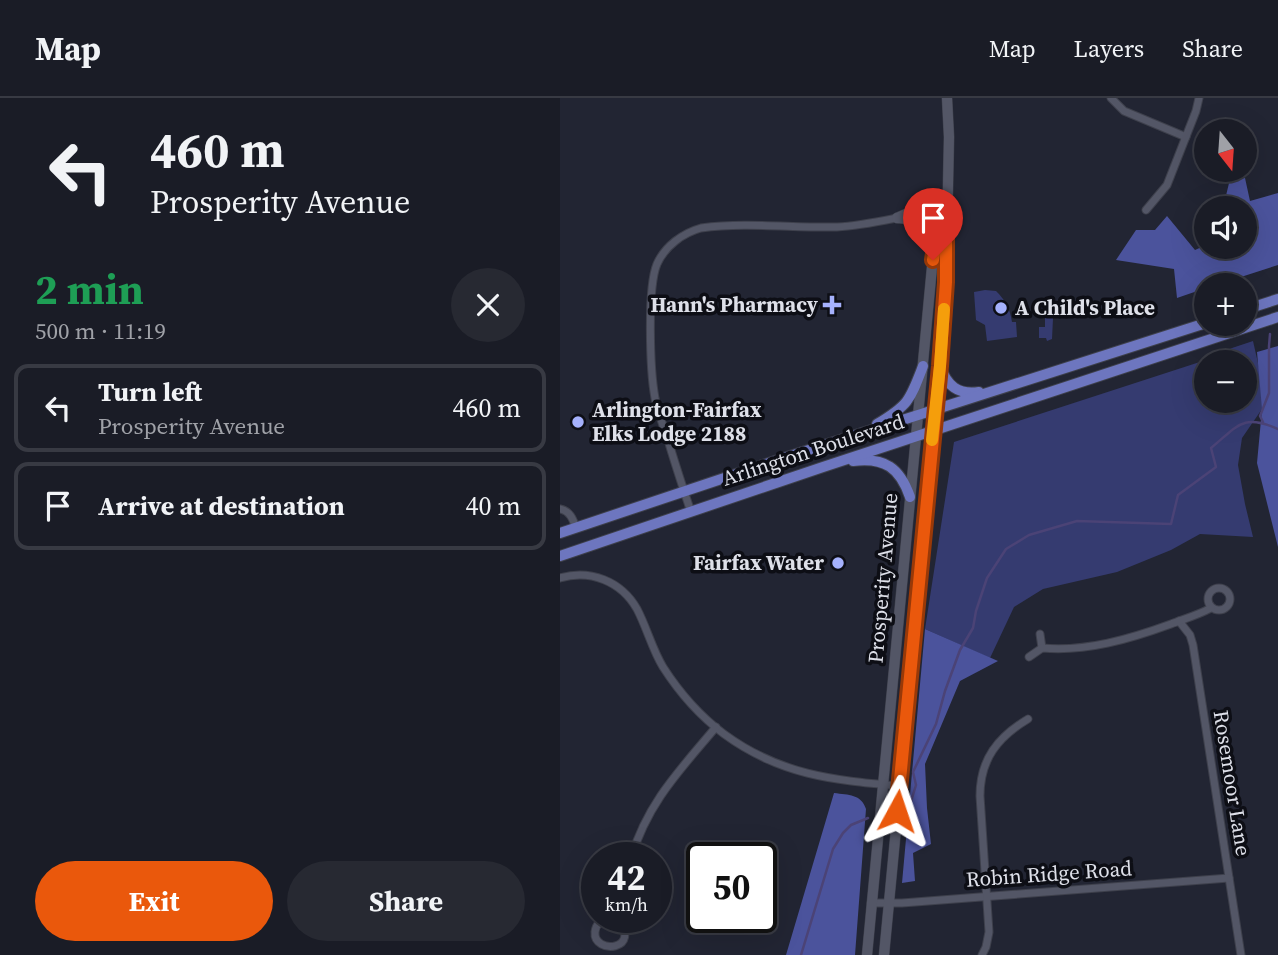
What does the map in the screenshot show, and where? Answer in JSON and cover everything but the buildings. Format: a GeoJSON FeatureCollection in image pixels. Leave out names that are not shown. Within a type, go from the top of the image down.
{"type":"FeatureCollection","features":[{"type":"Feature","properties":{"kind":"main road","name":"Prosperity Avenue"},"geometry":{"type":"LineString","coordinates":[[884,955],[940,366],[946,282],[947,98]]}},
{"type":"Feature","properties":{"kind":"main road","name":"Prosperity Avenue"},"geometry":{"type":"LineString","coordinates":[[867,955],[935,242],[946,207]]}},
{"type":"Feature","properties":{"kind":"main road"},"geometry":{"type":"LineString","coordinates":[[897,218],[920,208],[946,207]]}},
{"type":"Feature","properties":{"kind":"main road"},"geometry":{"type":"LineString","coordinates":[[897,218],[912,219],[923,225],[935,242]]}},
{"type":"Feature","properties":{"kind":"main road"},"geometry":{"type":"LineString","coordinates":[[1257,306],[1278,299]]}},
{"type":"Feature","properties":{"kind":"main road","name":"Arlington Boulevard"},"geometry":{"type":"LineString","coordinates":[[560,556],[1278,317]]}},
{"type":"Feature","properties":{"kind":"main road","name":"Arlington Boulevard"},"geometry":{"type":"LineString","coordinates":[[560,533],[1194,327]]}},
{"type":"Feature","properties":{"kind":"main road"},"geometry":{"type":"LineString","coordinates":[[863,433],[897,412],[906,403],[923,366]]}},
{"type":"Feature","properties":{"kind":"main road"},"geometry":{"type":"LineString","coordinates":[[940,366],[947,381],[958,391],[970,393],[996,390]]}},
{"type":"Feature","properties":{"kind":"main road"},"geometry":{"type":"LineString","coordinates":[[823,467],[864,460],[881,462],[901,477],[910,497]]}},
{"type":"Feature","properties":{"kind":"street"},"geometry":{"type":"LineString","coordinates":[[1111,98],[1124,111],[1186,137]]}},
{"type":"Feature","properties":{"kind":"street"},"geometry":{"type":"LineString","coordinates":[[1146,210],[1167,185],[1199,98]]}},
{"type":"Feature","properties":{"kind":"street"},"geometry":{"type":"LineString","coordinates":[[691,512],[657,406],[653,374],[653,280],[658,262],[666,249],[685,234],[701,228],[784,225],[840,227],[897,218]]}},
{"type":"Feature","properties":{"kind":"street"},"geometry":{"type":"LineString","coordinates":[[560,509],[570,514],[576,528]]}},
{"type":"Feature","properties":{"kind":"street"},"geometry":{"type":"LineString","coordinates":[[560,578],[578,574],[611,582],[632,601],[658,657],[673,681],[716,727],[745,748],[789,768],[827,778],[899,786]]}},
{"type":"Feature","properties":{"kind":"street"},"geometry":{"type":"LineString","coordinates":[[1029,657],[1042,648],[1106,644],[1200,614],[1211,608]]}},
{"type":"Feature","properties":{"kind":"street","name":"Rosemoor Lane"},"geometry":{"type":"LineString","coordinates":[[1179,621],[1190,635],[1193,645],[1241,955]]}},
{"type":"Feature","properties":{"kind":"street"},"geometry":{"type":"LineString","coordinates":[[1040,634],[1042,648]]}},
{"type":"Feature","properties":{"kind":"street"},"geometry":{"type":"LineString","coordinates":[[982,955],[989,932],[980,796],[982,775],[989,756],[1000,741],[1028,719]]}},
{"type":"Feature","properties":{"kind":"street"},"geometry":{"type":"LineString","coordinates":[[636,842],[662,792],[716,727]]}},
{"type":"Feature","properties":{"kind":"street","name":"Robin Ridge Road"},"geometry":{"type":"LineString","coordinates":[[871,903],[889,904],[1229,878]]}},
{"type":"Feature","properties":{"kind":"street"},"geometry":{"type":"LineString","coordinates":[[595,933],[600,945],[610,948],[619,946],[625,933]]}},
{"type":"Feature","properties":{"kind":"shaded area"},"geometry":{"type":"Polygon","coordinates":[[[1229,182],[1246,182],[1249,196],[1226,196],[1229,182]]]}},
{"type":"Feature","properties":{"kind":"shaded area"},"geometry":{"type":"Polygon","coordinates":[[[1278,193],[1278,265],[1253,273],[1194,273],[1194,292],[1177,298],[1174,269],[1116,260],[1136,230],[1155,230],[1167,216],[1194,249],[1194,259],[1257,259],[1257,199],[1278,193]]]}},
{"type":"Feature","properties":{"kind":"shaded area"},"geometry":{"type":"Polygon","coordinates":[[[996,291],[1004,301],[1012,322],[1016,322],[1017,337],[987,341],[985,325],[976,320],[974,292],[996,291]]]}},
{"type":"Feature","properties":{"kind":"shaded area"},"geometry":{"type":"Polygon","coordinates":[[[1044,298],[1054,298],[1052,339],[1047,341],[1046,338],[1039,338],[1039,327],[1045,327],[1045,317],[1039,317],[1039,301],[1044,301],[1044,298]]]}},
{"type":"Feature","properties":{"kind":"shaded area"},"geometry":{"type":"Polygon","coordinates":[[[1253,341],[1255,350],[1228,350],[1253,341]]]}},
{"type":"Feature","properties":{"kind":"shaded area"},"geometry":{"type":"Polygon","coordinates":[[[1278,346],[1278,547],[1257,463],[1262,409],[1257,352],[1278,346]]]}},
{"type":"Feature","properties":{"kind":"shaded area"},"geometry":{"type":"Polygon","coordinates":[[[1257,359],[1262,381],[1262,409],[1242,438],[1238,465],[1253,537],[1200,534],[1171,550],[1117,572],[1043,589],[1014,607],[990,658],[925,629],[954,442],[1194,364],[1194,413],[1257,413],[1257,359]]]}},
{"type":"Feature","properties":{"kind":"shaded area"},"geometry":{"type":"Polygon","coordinates":[[[925,629],[998,661],[960,681],[925,764],[931,844],[913,853],[915,881],[902,883],[925,629]]]}},
{"type":"Feature","properties":{"kind":"shaded area"},"geometry":{"type":"Polygon","coordinates":[[[834,793],[858,798],[866,809],[855,955],[786,955],[834,793]]]}},
{"type":"Feature","properties":{"kind":"waterway"},"geometry":{"type":"LineString","coordinates":[[1263,422],[1260,416],[1269,393],[1270,334]]}},
{"type":"Feature","properties":{"kind":"waterway"},"geometry":{"type":"LineString","coordinates":[[909,808],[916,785],[913,772],[936,724],[960,650],[973,628],[987,578],[1006,549],[1029,535],[1077,521],[1171,524],[1178,495],[1216,467],[1211,448],[1235,428],[1248,422],[1266,424],[1278,429]]}},
{"type":"Feature","properties":{"kind":"waterway"},"geometry":{"type":"LineString","coordinates":[[801,955],[833,849],[851,825],[868,818]]}},
{"type":"Feature","properties":{"kind":"slow traffic"},"geometry":{"type":"LineString","coordinates":[[932,440],[944,309]]}},
{"type":"Feature","properties":{"kind":"place","name":"Hann's Pharmacy"},"geometry":{"type":"Point","coordinates":[832,305]}},
{"type":"Feature","properties":{"kind":"place","name":"A Child's Place"},"geometry":{"type":"Point","coordinates":[1001,308]}},
{"type":"Feature","properties":{"kind":"place","name":"Arlington-Fairfax Elks Lodge 2188"},"geometry":{"type":"Point","coordinates":[578,422]}},
{"type":"Feature","properties":{"kind":"place","name":"Fairfax Water"},"geometry":{"type":"Point","coordinates":[838,563]}},
{"type":"Feature","properties":{"kind":"route"},"geometry":{"type":"LineString","coordinates":[[897,811],[940,366],[946,282],[946,207],[938,228],[933,260]]}}]}
